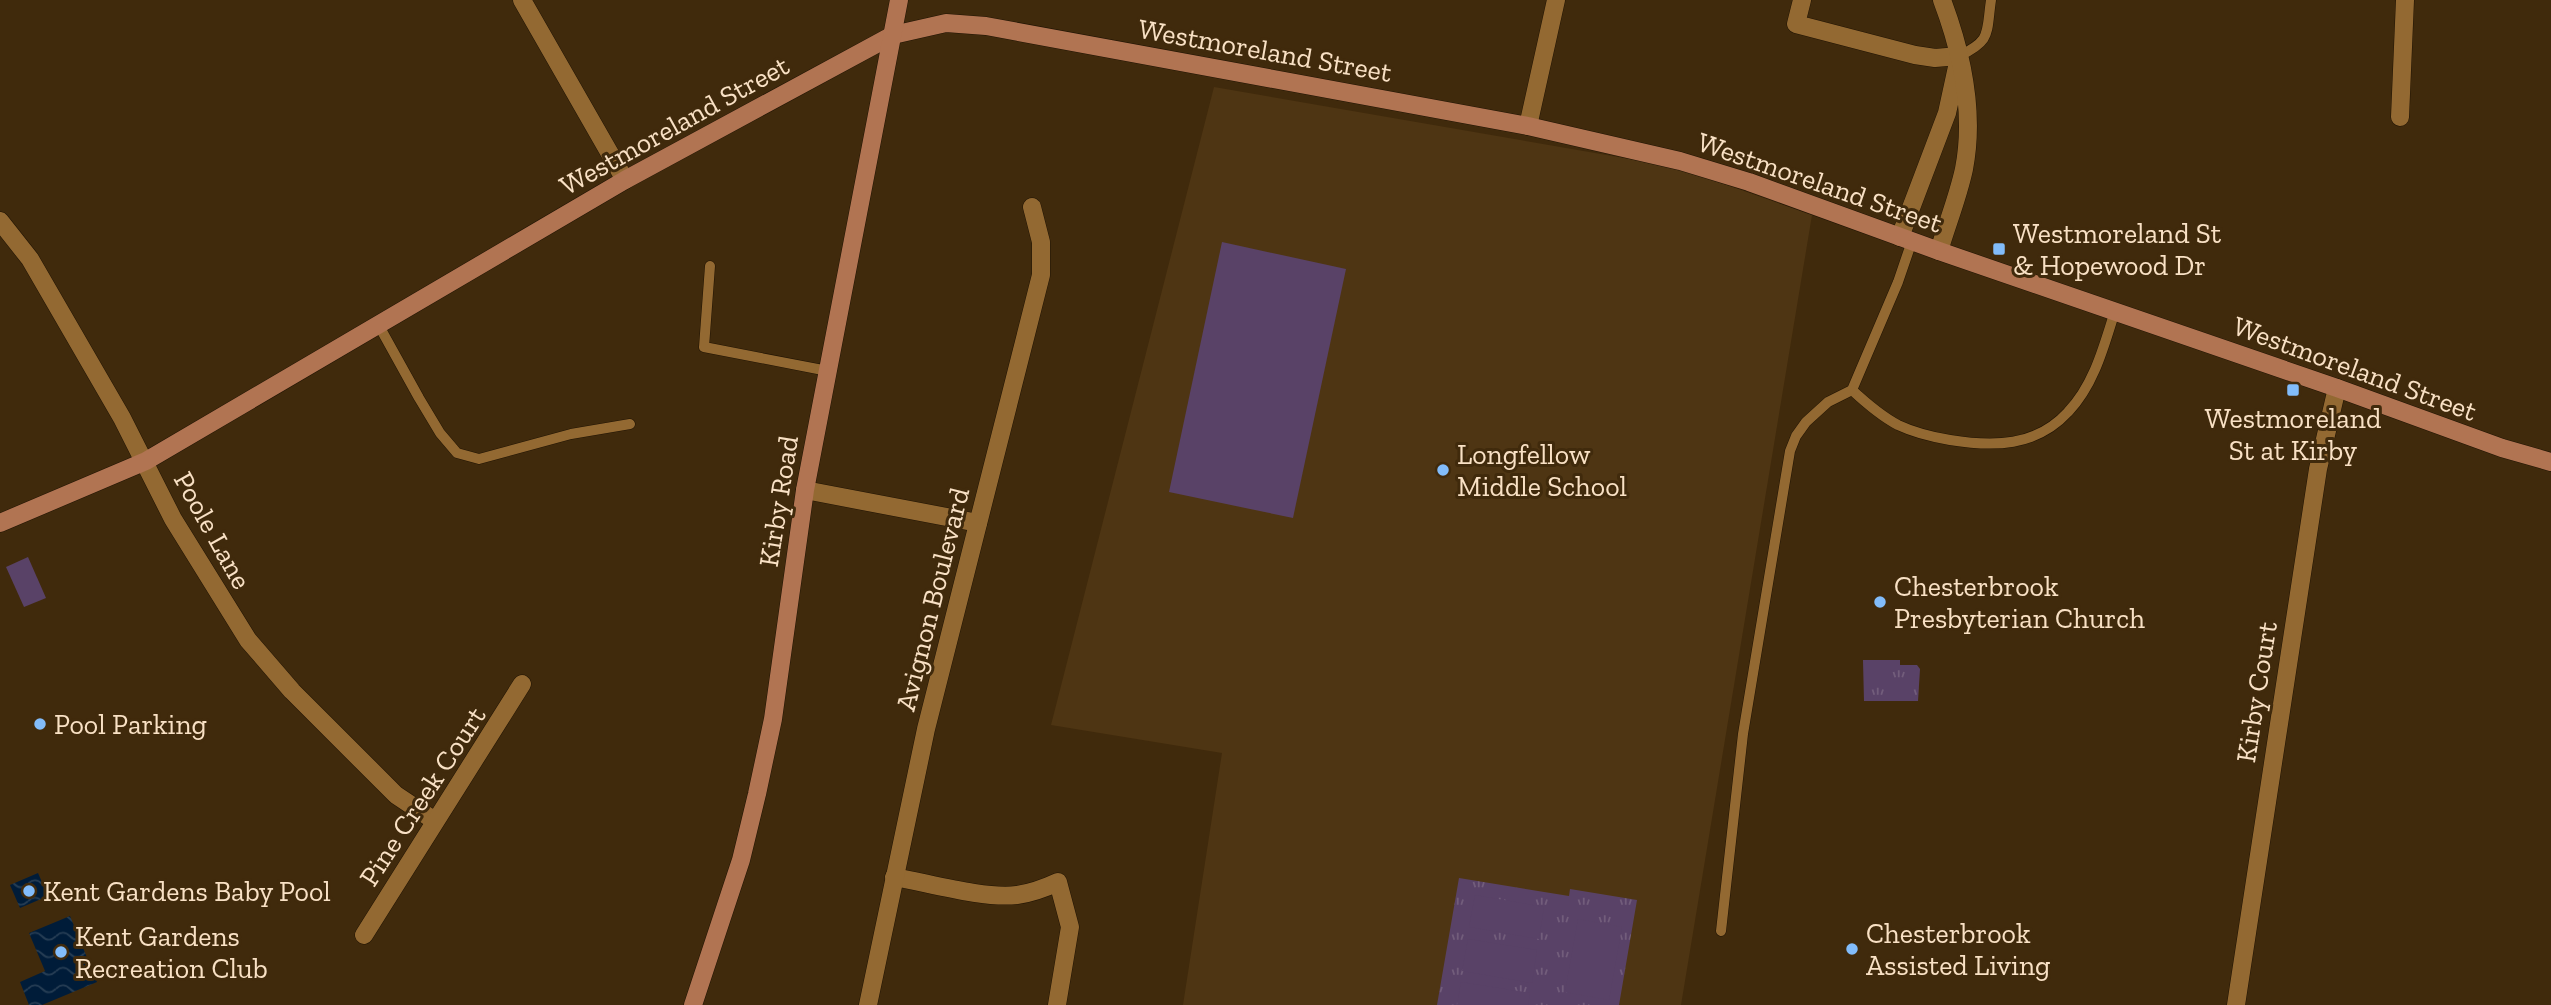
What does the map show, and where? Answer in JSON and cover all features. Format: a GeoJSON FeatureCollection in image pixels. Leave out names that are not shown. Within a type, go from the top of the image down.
{"type":"FeatureCollection","features":[{"type":"Feature","properties":{"kind":"main road","name":"Kirby Road"},"geometry":{"type":"LineString","coordinates":[[694,1005],[741,860],[773,719],[805,490],[880,91],[900,0]]}},
{"type":"Feature","properties":{"kind":"main road","name":"Westmoreland Street"},"geometry":{"type":"LineString","coordinates":[[0,523],[146,461],[625,180],[893,35],[946,23],[986,26],[1528,126],[1619,145],[1722,173],[1938,251],[2551,463]]}},
{"type":"Feature","properties":{"kind":"street"},"geometry":{"type":"LineString","coordinates":[[522,0],[625,180]]}},
{"type":"Feature","properties":{"kind":"street"},"geometry":{"type":"LineString","coordinates":[[1528,126],[1556,0]]}},
{"type":"Feature","properties":{"kind":"street"},"geometry":{"type":"LineString","coordinates":[[1802,0],[1796,24],[1915,55],[1959,57]]}},
{"type":"Feature","properties":{"kind":"street"},"geometry":{"type":"LineString","coordinates":[[1938,251],[1962,174],[1966,146],[1966,94],[1959,57],[1942,0]]}},
{"type":"Feature","properties":{"kind":"street"},"geometry":{"type":"LineString","coordinates":[[2400,117],[2405,0]]}},
{"type":"Feature","properties":{"kind":"street"},"geometry":{"type":"LineString","coordinates":[[1906,239],[1947,113],[1959,57]]}},
{"type":"Feature","properties":{"kind":"street","name":"Avignon Boulevard"},"geometry":{"type":"LineString","coordinates":[[868,1005],[926,729],[1041,275],[1041,242],[1032,207]]}},
{"type":"Feature","properties":{"kind":"street","name":"Poole Lane"},"geometry":{"type":"LineString","coordinates":[[0,221],[30,260],[146,461],[173,519],[228,610],[263,660],[396,795],[435,821]]}},
{"type":"Feature","properties":{"kind":"street","name":"Kirby Court"},"geometry":{"type":"LineString","coordinates":[[2236,1005],[2318,469],[2337,388]]}},
{"type":"Feature","properties":{"kind":"street"},"geometry":{"type":"LineString","coordinates":[[805,490],[978,523]]}},
{"type":"Feature","properties":{"kind":"street","name":"Pine Creek Court"},"geometry":{"type":"LineString","coordinates":[[364,935],[522,684]]}},
{"type":"Feature","properties":{"kind":"street"},"geometry":{"type":"LineString","coordinates":[[894,877],[992,895],[1015,895],[1059,883],[1070,926],[1057,1005]]}},
{"type":"Feature","properties":{"kind":"lane"},"geometry":{"type":"LineString","coordinates":[[1959,57],[1979,46],[1984,40],[1991,0]]}},
{"type":"Feature","properties":{"kind":"lane"},"geometry":{"type":"LineString","coordinates":[[1721,931],[1743,734],[1786,465],[1793,443],[1806,422],[1828,402],[1852,390],[1898,282],[1906,239]]}},
{"type":"Feature","properties":{"kind":"lane"},"geometry":{"type":"LineString","coordinates":[[710,266],[704,347],[828,371]]}},
{"type":"Feature","properties":{"kind":"lane"},"geometry":{"type":"LineString","coordinates":[[1852,390],[1882,415],[1918,433],[1975,444],[2017,442],[2044,432],[2069,412],[2090,381],[2115,311]]}},
{"type":"Feature","properties":{"kind":"lane"},"geometry":{"type":"LineString","coordinates":[[378,324],[440,433],[457,453],[480,459],[571,434],[630,424]]}},
{"type":"Feature","properties":{"kind":"shaded area","name":"Longfellow Middle School"},"geometry":{"type":"Polygon","coordinates":[[[1214,87],[1676,167],[1812,215],[1681,1005],[1183,1005],[1222,753],[1051,725],[1214,87]]]}},
{"type":"Feature","properties":{"kind":"green space"},"geometry":{"type":"Polygon","coordinates":[[[1222,242],[1346,269],[1293,518],[1169,492],[1222,242]]]}},
{"type":"Feature","properties":{"kind":"green space"},"geometry":{"type":"Polygon","coordinates":[[[28,557],[46,598],[24,607],[6,567],[28,557]]]}},
{"type":"Feature","properties":{"kind":"green space"},"geometry":{"type":"Polygon","coordinates":[[[1863,660],[1900,660],[1900,665],[1917,665],[1920,669],[1918,701],[1864,701],[1863,660]]]}},
{"type":"Feature","properties":{"kind":"green space"},"geometry":{"type":"Polygon","coordinates":[[[1459,878],[1569,896],[1570,889],[1637,900],[1619,1005],[1437,1005],[1459,878]]]}},
{"type":"Feature","properties":{"kind":"green space"},"geometry":{"type":"Polygon","coordinates":[[[1475,895],[1544,907],[1539,939],[1469,927],[1475,895]]]}},
{"type":"Feature","properties":{"kind":"green space"},"geometry":{"type":"Polygon","coordinates":[[[1578,919],[1622,927],[1609,1000],[1565,992],[1578,919]]]}},
{"type":"Feature","properties":{"kind":"green space"},"geometry":{"type":"Polygon","coordinates":[[[1468,939],[1537,950],[1532,983],[1462,971],[1468,939]]]}},
{"type":"Feature","properties":{"kind":"green space"},"geometry":{"type":"Polygon","coordinates":[[[1461,982],[1530,993],[1528,1005],[1457,1005],[1461,982]]]}},
{"type":"Feature","properties":{"kind":"water","name":"Kent Gardens Baby Pool"},"geometry":{"type":"Polygon","coordinates":[[[38,873],[48,896],[20,908],[10,885],[38,873]]]}},
{"type":"Feature","properties":{"kind":"water","name":"Kent Gardens Recreation Club"},"geometry":{"type":"Polygon","coordinates":[[[70,916],[97,982],[42,1005],[29,1005],[20,982],[45,971],[29,933],[70,916]]]}},
{"type":"Feature","properties":{"kind":"place","name":"Westmoreland St & Hopewood Dr"},"geometry":{"type":"Point","coordinates":[1999,249]}},
{"type":"Feature","properties":{"kind":"place","name":"Westmoreland St at Kirby"},"geometry":{"type":"Point","coordinates":[2293,390]}},
{"type":"Feature","properties":{"kind":"place","name":"Longfellow Middle School"},"geometry":{"type":"Point","coordinates":[1443,470]}},
{"type":"Feature","properties":{"kind":"place","name":"Chesterbrook Presbyterian Church"},"geometry":{"type":"Point","coordinates":[1880,602]}},
{"type":"Feature","properties":{"kind":"place","name":"Pool Parking"},"geometry":{"type":"Point","coordinates":[40,724]}},
{"type":"Feature","properties":{"kind":"place","name":"Kent Gardens Baby Pool"},"geometry":{"type":"Point","coordinates":[29,891]}},
{"type":"Feature","properties":{"kind":"place","name":"Chesterbrook Assisted Living"},"geometry":{"type":"Point","coordinates":[1852,949]}},
{"type":"Feature","properties":{"kind":"place","name":"Kent Gardens Recreation Club"},"geometry":{"type":"Point","coordinates":[61,952]}}]}
